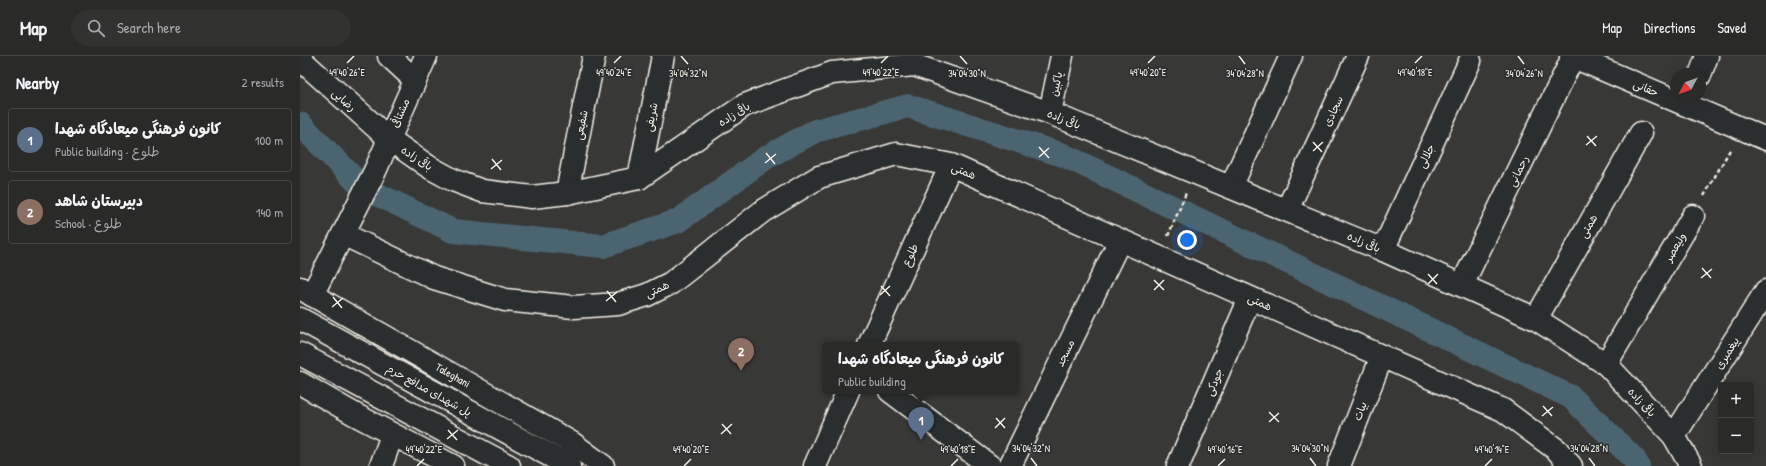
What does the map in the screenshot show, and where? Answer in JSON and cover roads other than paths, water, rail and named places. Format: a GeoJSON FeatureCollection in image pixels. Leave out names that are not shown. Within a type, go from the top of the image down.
{"type":"FeatureCollection","features":[{"type":"Feature","properties":{"kind":"street"},"geometry":{"type":"LineString","coordinates":[[389,56],[415,80]]}},
{"type":"Feature","properties":{"kind":"street","name":"مشتاقی"},"geometry":{"type":"LineString","coordinates":[[306,291],[347,225],[375,171],[426,56]]}},
{"type":"Feature","properties":{"kind":"street","name":"شفیعی"},"geometry":{"type":"LineString","coordinates":[[567,193],[594,56]]}},
{"type":"Feature","properties":{"kind":"street","name":"شریفی"},"geometry":{"type":"LineString","coordinates":[[639,178],[663,56]]}},
{"type":"Feature","properties":{"kind":"street","name":"پاکبین"},"geometry":{"type":"LineString","coordinates":[[1050,113],[1062,56]]}},
{"type":"Feature","properties":{"kind":"street"},"geometry":{"type":"LineString","coordinates":[[1231,187],[1291,56]]}},
{"type":"Feature","properties":{"kind":"street","name":"سجادی"},"geometry":{"type":"LineString","coordinates":[[1287,210],[1358,56]]}},
{"type":"Feature","properties":{"kind":"street","name":"حقانی"},"geometry":{"type":"LineString","coordinates":[[1572,56],[1670,94]]}},
{"type":"Feature","properties":{"kind":"street","name":"رحمانی"},"geometry":{"type":"LineString","coordinates":[[1462,285],[1572,56]]}},
{"type":"Feature","properties":{"kind":"street"},"geometry":{"type":"LineString","coordinates":[[1702,68],[1707,56]]}},
{"type":"Feature","properties":{"kind":"street","name":"رضایی"},"geometry":{"type":"LineString","coordinates":[[300,59],[389,139]]}},
{"type":"Feature","properties":{"kind":"street","name":"باقی زاده"},"geometry":{"type":"LineString","coordinates":[[389,139],[453,180],[482,191],[532,197],[567,193],[639,178],[745,105],[832,73],[915,61],[1050,113],[1287,210],[1383,250],[1536,319],[1606,364],[1674,436],[1691,466]]}},
{"type":"Feature","properties":{"kind":"street","name":"جلالی"},"geometry":{"type":"LineString","coordinates":[[1383,250],[1470,61]]}},
{"type":"Feature","properties":{"kind":"street","name":"حقانی"},"geometry":{"type":"LineString","coordinates":[[1694,104],[1766,139]]}},
{"type":"Feature","properties":{"kind":"street","name":"همتی"},"geometry":{"type":"LineString","coordinates":[[1536,319],[1641,133]]}},
{"type":"Feature","properties":{"kind":"street","name":"همتی"},"geometry":{"type":"LineString","coordinates":[[347,225],[434,278],[505,300],[574,307],[618,304],[648,295],[671,283],[763,211],[819,177],[896,154],[951,165],[1503,410],[1557,450],[1572,466]]}},
{"type":"Feature","properties":{"kind":"street","name":"طلوع"},"geometry":{"type":"LineString","coordinates":[[870,342],[951,165]]}},
{"type":"Feature","properties":{"kind":"street","name":"ولیعصر"},"geometry":{"type":"LineString","coordinates":[[1606,364],[1693,216]]}},
{"type":"Feature","properties":{"kind":"street","name":"مسجد"},"geometry":{"type":"LineString","coordinates":[[1010,466],[1120,240]]}},
{"type":"Feature","properties":{"kind":"street","name":"Taleghani"},"geometry":{"type":"LineString","coordinates":[[306,291],[572,443],[603,466]]}},
{"type":"Feature","properties":{"kind":"street","name":"پیغمبری"},"geometry":{"type":"LineString","coordinates":[[1674,436],[1766,291]]}},
{"type":"Feature","properties":{"kind":"street","name":"جودکی"},"geometry":{"type":"LineString","coordinates":[[1178,466],[1250,298]]}},
{"type":"Feature","properties":{"kind":"street","name":"پل شهدای مدافع حرم"},"geometry":{"type":"LineString","coordinates":[[300,319],[563,463]]}},
{"type":"Feature","properties":{"kind":"street"},"geometry":{"type":"LineString","coordinates":[[300,354],[509,466]]}},
{"type":"Feature","properties":{"kind":"street","name":"بیات"},"geometry":{"type":"LineString","coordinates":[[1339,466],[1382,356]]}},
{"type":"Feature","properties":{"kind":"street"},"geometry":{"type":"LineString","coordinates":[[300,383],[392,435],[452,466]]}},
{"type":"Feature","properties":{"kind":"street"},"geometry":{"type":"LineString","coordinates":[[816,466],[847,394]]}},
{"type":"Feature","properties":{"kind":"street"},"geometry":{"type":"LineString","coordinates":[[894,394],[990,466]]}},
{"type":"Feature","properties":{"kind":"street"},"geometry":{"type":"LineString","coordinates":[[381,466],[392,435]]}},
{"type":"Feature","properties":{"kind":"waterway"},"geometry":{"type":"LineString","coordinates":[[300,124],[362,187],[453,231],[603,246],[678,221],[767,157],[815,131],[908,106],[1063,155],[1571,397],[1634,459],[1638,466]]}},
{"type":"Feature","properties":{"kind":"place","name":"دبیرستان شاهد"},"geometry":{"type":"Point","coordinates":[741,371]}},
{"type":"Feature","properties":{"kind":"place","name":"کانون فرهنگی میعادگاه شهدا"},"geometry":{"type":"Point","coordinates":[921,440]}}]}
